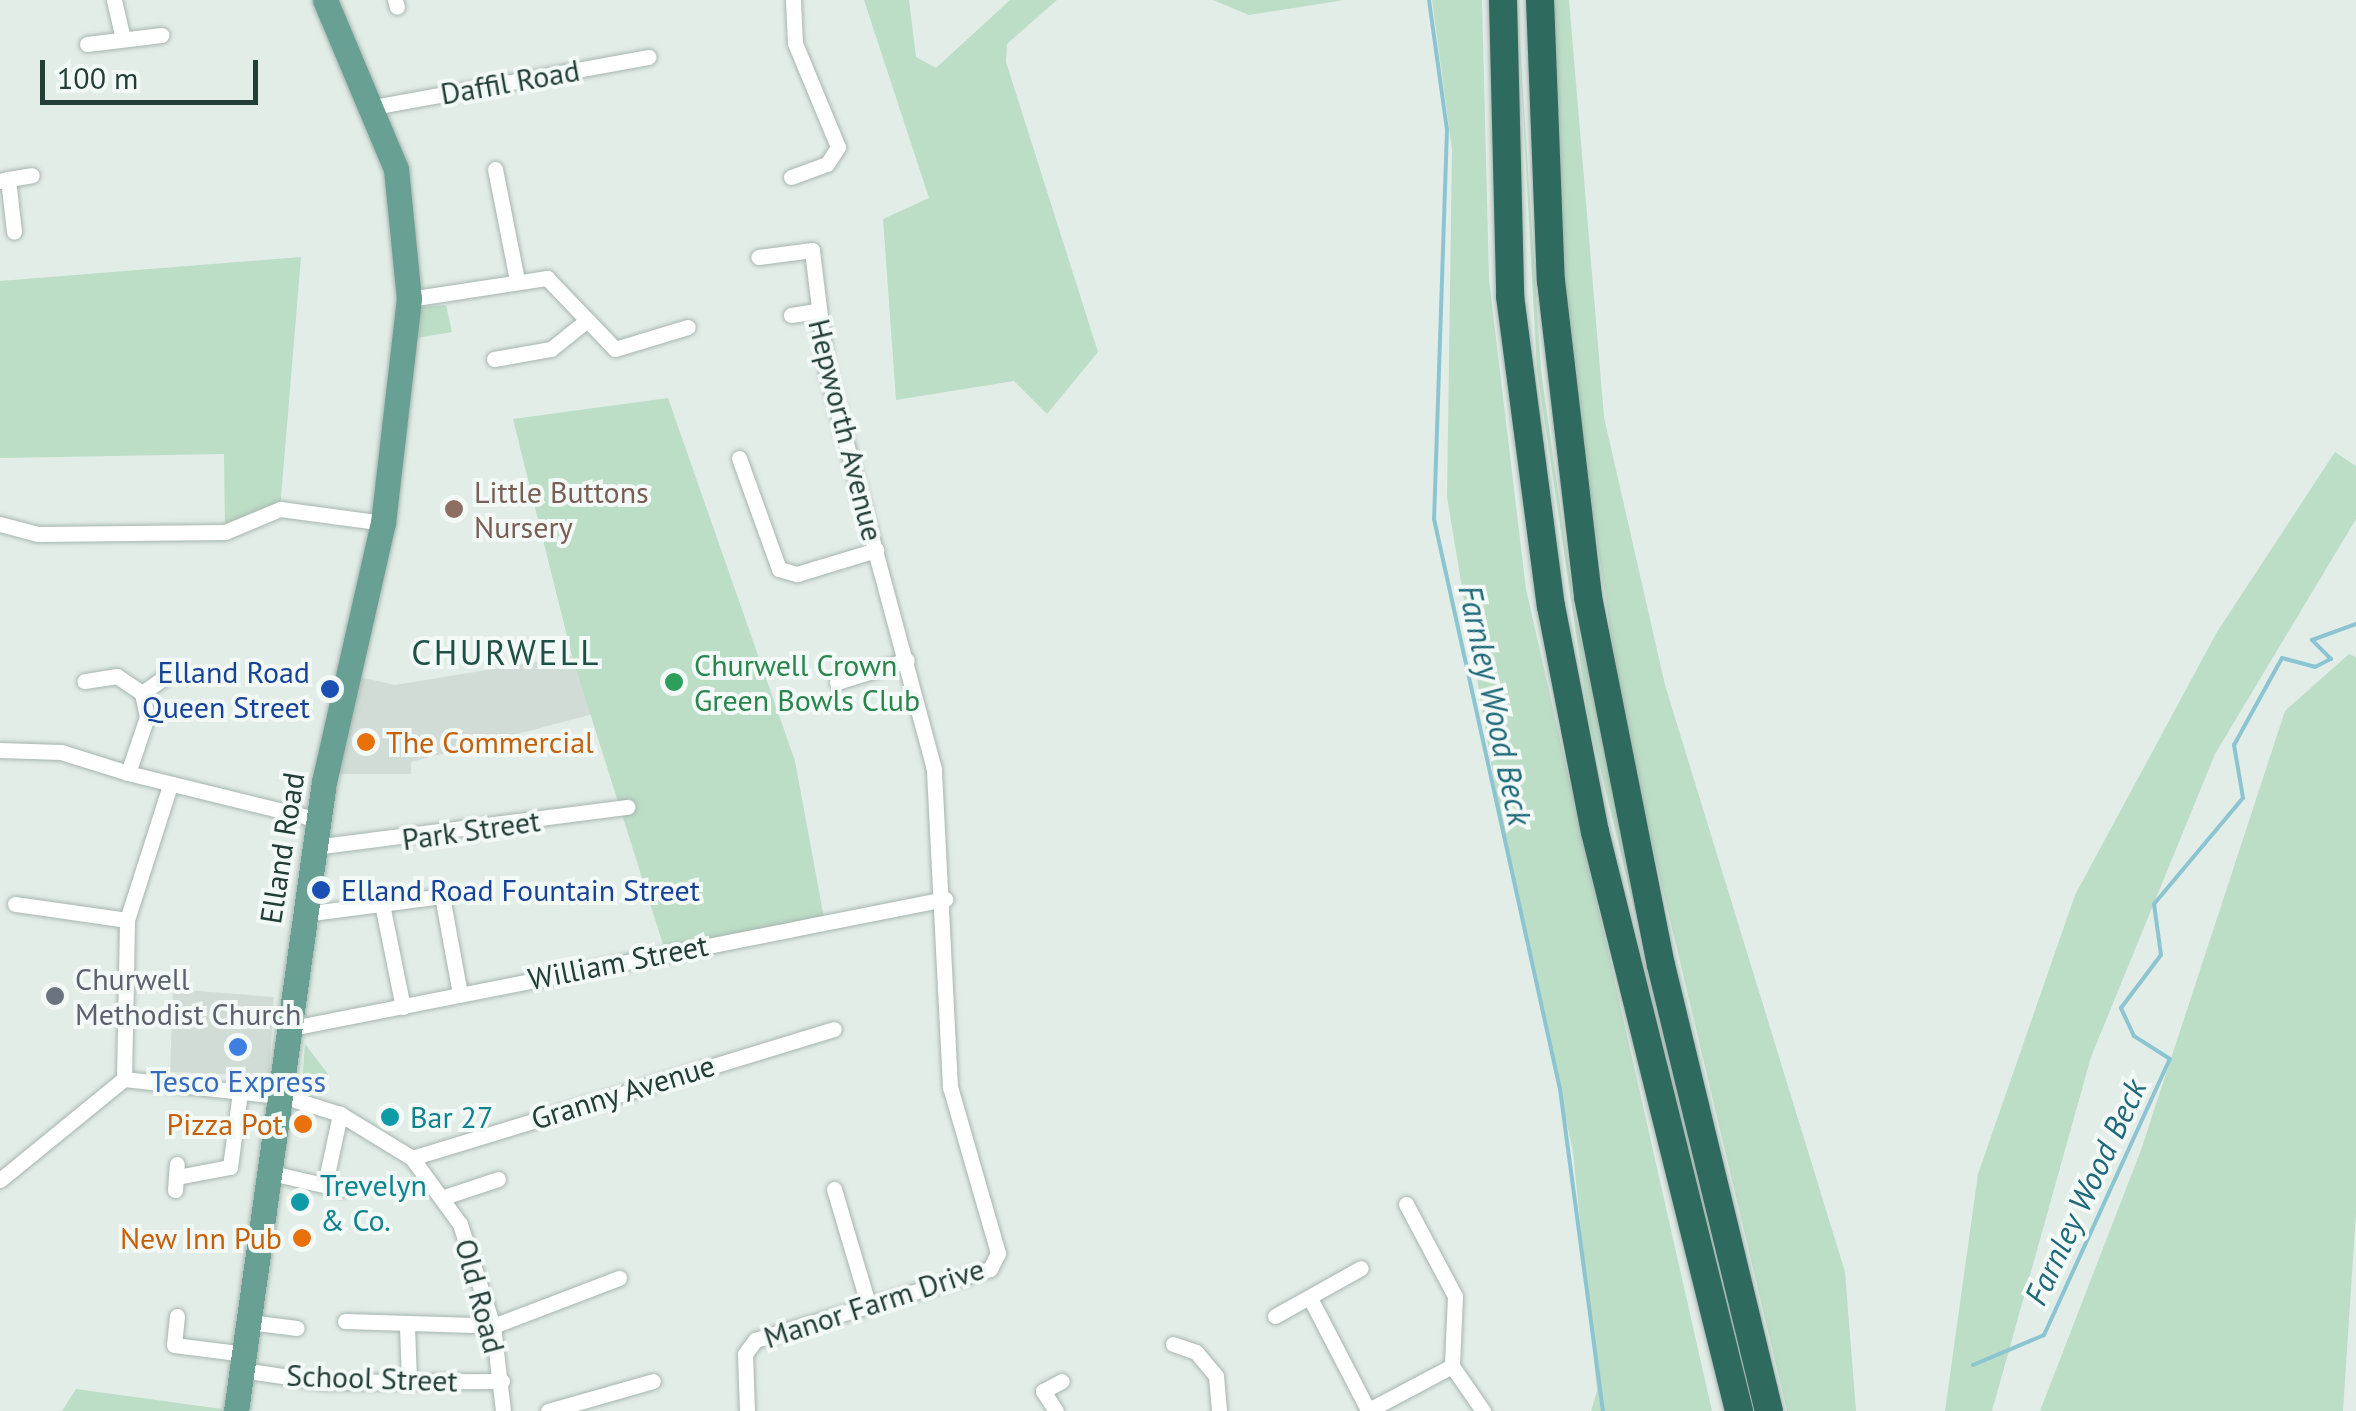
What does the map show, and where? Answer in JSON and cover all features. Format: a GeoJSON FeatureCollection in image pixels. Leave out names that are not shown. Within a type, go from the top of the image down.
{"type":"FeatureCollection","features":[{"type":"Feature","properties":{"kind":"highway"},"geometry":{"type":"LineString","coordinates":[[1503,1],[1510,296],[1551,606],[1594,832],[1738,1411]]}},
{"type":"Feature","properties":{"kind":"highway"},"geometry":{"type":"LineString","coordinates":[[1540,1],[1551,281],[1588,597],[1657,946],[1769,1411]]}},
{"type":"Feature","properties":{"kind":"main road","name":"Elland Road"},"geometry":{"type":"LineString","coordinates":[[236,1411],[276,1174],[314,848],[383,523],[409,298],[408,230],[373,107],[326,0]]}},
{"type":"Feature","properties":{"kind":"street"},"geometry":{"type":"LineString","coordinates":[[114,0],[123,40]]}},
{"type":"Feature","properties":{"kind":"street"},"geometry":{"type":"LineString","coordinates":[[791,177],[827,164],[838,147],[795,43],[793,0]]}},
{"type":"Feature","properties":{"kind":"street"},"geometry":{"type":"LineString","coordinates":[[88,44],[161,35]]}},
{"type":"Feature","properties":{"kind":"street","name":"Daffil Road"},"geometry":{"type":"LineString","coordinates":[[373,107],[648,58]]}},
{"type":"Feature","properties":{"kind":"street"},"geometry":{"type":"LineString","coordinates":[[495,168],[517,280]]}},
{"type":"Feature","properties":{"kind":"street"},"geometry":{"type":"LineString","coordinates":[[14,232],[4,180],[32,174]]}},
{"type":"Feature","properties":{"kind":"street","name":"Hepworth Avenue"},"geometry":{"type":"LineString","coordinates":[[758,257],[812,250],[815,312],[934,769],[945,899]]}},
{"type":"Feature","properties":{"kind":"street"},"geometry":{"type":"LineString","coordinates":[[409,298],[547,278],[586,321],[627,351],[688,327]]}},
{"type":"Feature","properties":{"kind":"street"},"geometry":{"type":"LineString","coordinates":[[791,315],[815,312]]}},
{"type":"Feature","properties":{"kind":"street"},"geometry":{"type":"LineString","coordinates":[[494,359],[538,354],[586,321]]}},
{"type":"Feature","properties":{"kind":"street"},"geometry":{"type":"LineString","coordinates":[[739,458],[779,569],[797,574],[876,550]]}},
{"type":"Feature","properties":{"kind":"street"},"geometry":{"type":"LineString","coordinates":[[0,524],[38,534],[225,532],[280,509],[383,523]]}},
{"type":"Feature","properties":{"kind":"street"},"geometry":{"type":"LineString","coordinates":[[837,682],[907,660]]}},
{"type":"Feature","properties":{"kind":"street"},"geometry":{"type":"LineString","coordinates":[[84,681],[117,676],[142,693],[147,717],[128,773]]}},
{"type":"Feature","properties":{"kind":"street"},"geometry":{"type":"LineString","coordinates":[[142,693],[165,677]]}},
{"type":"Feature","properties":{"kind":"street"},"geometry":{"type":"LineString","coordinates":[[0,750],[60,752],[170,785],[319,820]]}},
{"type":"Feature","properties":{"kind":"street"},"geometry":{"type":"LineString","coordinates":[[0,1180],[124,1080],[127,920],[170,785]]}},
{"type":"Feature","properties":{"kind":"street","name":"Park Street"},"geometry":{"type":"LineString","coordinates":[[314,848],[626,806]]}},
{"type":"Feature","properties":{"kind":"street"},"geometry":{"type":"LineString","coordinates":[[304,914],[442,896],[460,994]]}},
{"type":"Feature","properties":{"kind":"street","name":"William Street"},"geometry":{"type":"LineString","coordinates":[[292,1028],[945,899]]}},
{"type":"Feature","properties":{"kind":"street","name":"Manor Farm Drive"},"geometry":{"type":"LineString","coordinates":[[747,1411],[745,1354],[754,1340],[996,1262],[950,1087],[945,899]]}},
{"type":"Feature","properties":{"kind":"street"},"geometry":{"type":"LineString","coordinates":[[15,904],[127,920]]}},
{"type":"Feature","properties":{"kind":"street"},"geometry":{"type":"LineString","coordinates":[[382,904],[403,1007]]}},
{"type":"Feature","properties":{"kind":"street","name":"Granny Avenue"},"geometry":{"type":"LineString","coordinates":[[412,1158],[834,1030]]}},
{"type":"Feature","properties":{"kind":"street","name":"Old Road"},"geometry":{"type":"LineString","coordinates":[[124,1080],[286,1097],[340,1114],[412,1158],[460,1224],[493,1326],[503,1411]]}},
{"type":"Feature","properties":{"kind":"street"},"geometry":{"type":"LineString","coordinates":[[176,1177],[230,1167],[240,1092]]}},
{"type":"Feature","properties":{"kind":"street"},"geometry":{"type":"LineString","coordinates":[[276,1174],[333,1187],[340,1114]]}},
{"type":"Feature","properties":{"kind":"street"},"geometry":{"type":"LineString","coordinates":[[441,1198],[498,1180]]}},
{"type":"Feature","properties":{"kind":"street"},"geometry":{"type":"LineString","coordinates":[[834,1189],[868,1304]]}},
{"type":"Feature","properties":{"kind":"street"},"geometry":{"type":"LineString","coordinates":[[1406,1204],[1456,1296],[1452,1366],[1483,1411]]}},
{"type":"Feature","properties":{"kind":"street"},"geometry":{"type":"LineString","coordinates":[[1275,1316],[1361,1268]]}},
{"type":"Feature","properties":{"kind":"street"},"geometry":{"type":"LineString","coordinates":[[493,1326],[619,1278]]}},
{"type":"Feature","properties":{"kind":"street"},"geometry":{"type":"LineString","coordinates":[[1310,1298],[1367,1411],[1452,1366]]}},
{"type":"Feature","properties":{"kind":"street","name":"School Street"},"geometry":{"type":"LineString","coordinates":[[177,1316],[174,1345],[243,1362],[408,1381],[502,1381]]}},
{"type":"Feature","properties":{"kind":"street"},"geometry":{"type":"LineString","coordinates":[[249,1322],[297,1328]]}},
{"type":"Feature","properties":{"kind":"street"},"geometry":{"type":"LineString","coordinates":[[345,1322],[474,1325]]}},
{"type":"Feature","properties":{"kind":"street"},"geometry":{"type":"LineString","coordinates":[[407,1326],[408,1381]]}},
{"type":"Feature","properties":{"kind":"street"},"geometry":{"type":"LineString","coordinates":[[1173,1344],[1196,1352],[1216,1376],[1219,1411]]}},
{"type":"Feature","properties":{"kind":"street"},"geometry":{"type":"LineString","coordinates":[[548,1411],[653,1381]]}},
{"type":"Feature","properties":{"kind":"street"},"geometry":{"type":"LineString","coordinates":[[1056,1411],[1044,1392],[1062,1381]]}},
{"type":"Feature","properties":{"kind":"shaded area"},"geometry":{"type":"Polygon","coordinates":[[[572,656],[593,714],[411,762],[411,774],[339,774],[356,676],[395,685],[572,656]]]}},
{"type":"Feature","properties":{"kind":"shaded area"},"geometry":{"type":"Polygon","coordinates":[[[173,989],[274,997],[269,1076],[170,1072],[173,989]]]}},
{"type":"Feature","properties":{"kind":"green space"},"geometry":{"type":"Polygon","coordinates":[[[864,0],[909,0],[916,57],[936,68],[1010,0],[1057,0],[1007,44],[1006,62],[1098,352],[1047,414],[1014,381],[896,400],[883,219],[929,198],[864,0]]]}},
{"type":"Feature","properties":{"kind":"green space"},"geometry":{"type":"Polygon","coordinates":[[[1213,0],[1344,0],[1249,15],[1213,0]]]}},
{"type":"Feature","properties":{"kind":"green space"},"geometry":{"type":"Polygon","coordinates":[[[1432,0],[1482,0],[1489,280],[1526,589],[1712,1411],[1591,1411],[1597,1391],[1573,1152],[1498,805],[1447,497],[1452,150],[1432,0]]]}},
{"type":"Feature","properties":{"kind":"green space"},"geometry":{"type":"Polygon","coordinates":[[[1517,0],[1541,370],[1575,612],[1755,1411],[1589,721],[1537,370],[1517,0]]]}},
{"type":"Feature","properties":{"kind":"green space"},"geometry":{"type":"Polygon","coordinates":[[[1550,0],[1569,0],[1604,417],[1665,685],[1845,1272],[1856,1411],[1787,1411],[1627,739],[1564,323],[1550,0]]]}},
{"type":"Feature","properties":{"kind":"green space"},"geometry":{"type":"Polygon","coordinates":[[[301,257],[280,509],[225,532],[224,454],[0,458],[0,281],[301,257]]]}},
{"type":"Feature","properties":{"kind":"green space"},"geometry":{"type":"Polygon","coordinates":[[[446,305],[452,332],[417,338],[419,307],[446,305]]]}},
{"type":"Feature","properties":{"kind":"green space"},"geometry":{"type":"Polygon","coordinates":[[[668,398],[795,761],[824,918],[666,954],[572,656],[513,419],[668,398]]]}},
{"type":"Feature","properties":{"kind":"green space"},"geometry":{"type":"Polygon","coordinates":[[[2335,452],[2356,466],[2356,519],[2215,754],[2091,1057],[1992,1411],[1945,1411],[1978,1174],[2075,895],[2217,632],[2335,452]]]}},
{"type":"Feature","properties":{"kind":"green space"},"geometry":{"type":"Polygon","coordinates":[[[2349,654],[2356,657],[2356,1213],[2343,1411],[2040,1411],[2141,1150],[2285,711],[2349,654]]]}},
{"type":"Feature","properties":{"kind":"green space"},"geometry":{"type":"Polygon","coordinates":[[[305,1044],[328,1074],[326,1094],[302,1084],[305,1044]]]}},
{"type":"Feature","properties":{"kind":"green space"},"geometry":{"type":"Polygon","coordinates":[[[76,1389],[222,1409],[222,1411],[62,1411],[76,1389]]]}},
{"type":"Feature","properties":{"kind":"waterway","name":"Farnley Wood Beck"},"geometry":{"type":"LineString","coordinates":[[1429,0],[1447,129],[1434,519],[1560,1089],[1603,1411]]}},
{"type":"Feature","properties":{"kind":"waterway","name":"Farnley Wood Beck"},"geometry":{"type":"LineString","coordinates":[[1973,1365],[2044,1335],[2170,1059],[2134,1036],[2121,1008],[2161,955],[2154,904],[2243,798],[2234,745],[2282,658],[2315,667],[2331,659],[2312,640],[2356,624]]}},
{"type":"Feature","properties":{"kind":"place","name":"Little Buttons Nursery"},"geometry":{"type":"Point","coordinates":[454,509]}},
{"type":"Feature","properties":{"kind":"place","name":"Churwell Crown Green Bowls Club"},"geometry":{"type":"Point","coordinates":[674,682]}},
{"type":"Feature","properties":{"kind":"place","name":"Elland Road Queen Street"},"geometry":{"type":"Point","coordinates":[330,689]}},
{"type":"Feature","properties":{"kind":"place","name":"The Commercial"},"geometry":{"type":"Point","coordinates":[366,742]}},
{"type":"Feature","properties":{"kind":"place","name":"Elland Road Fountain Street"},"geometry":{"type":"Point","coordinates":[321,890]}},
{"type":"Feature","properties":{"kind":"place","name":"Churwell Methodist Church"},"geometry":{"type":"Point","coordinates":[55,996]}},
{"type":"Feature","properties":{"kind":"place","name":"Tesco Express"},"geometry":{"type":"Point","coordinates":[238,1047]}},
{"type":"Feature","properties":{"kind":"place","name":"Bar 27"},"geometry":{"type":"Point","coordinates":[390,1117]}},
{"type":"Feature","properties":{"kind":"place","name":"Pizza Pot"},"geometry":{"type":"Point","coordinates":[303,1124]}},
{"type":"Feature","properties":{"kind":"place","name":"Trevelyn & Co."},"geometry":{"type":"Point","coordinates":[300,1202]}},
{"type":"Feature","properties":{"kind":"place","name":"New Inn Pub"},"geometry":{"type":"Point","coordinates":[302,1238]}},
{"type":"Feature","properties":{"kind":"district","name":"CHURWELL"},"geometry":{"type":"Point","coordinates":[506,652]}}]}
